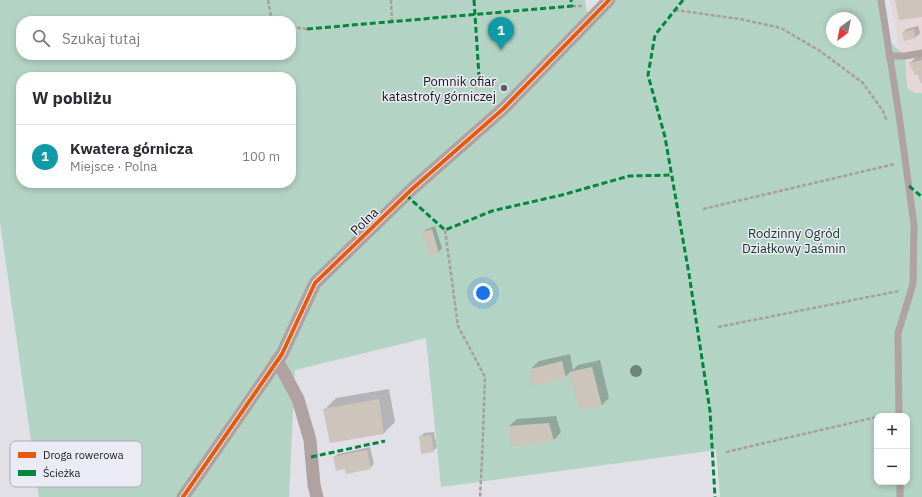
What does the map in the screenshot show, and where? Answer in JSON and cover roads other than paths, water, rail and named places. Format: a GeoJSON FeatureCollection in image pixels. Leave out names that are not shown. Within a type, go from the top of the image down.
{"type":"FeatureCollection","features":[{"type":"Feature","properties":{"kind":"street","name":"Polna"},"geometry":{"type":"LineString","coordinates":[[183,497],[282,354],[315,283],[412,189],[502,108],[609,0]]}},
{"type":"Feature","properties":{"kind":"street"},"geometry":{"type":"LineString","coordinates":[[277,360],[298,399],[310,440],[314,485],[317,497]]}},
{"type":"Feature","properties":{"kind":"lane"},"geometry":{"type":"LineString","coordinates":[[881,0],[914,225],[913,284],[898,333],[899,413]]}},
{"type":"Feature","properties":{"kind":"lane"},"geometry":{"type":"LineString","coordinates":[[889,56],[905,56],[922,53]]}},
{"type":"Feature","properties":{"kind":"lane"},"geometry":{"type":"LineString","coordinates":[[900,485],[900,497]]}},
{"type":"Feature","properties":{"kind":"place","name":"Kwatera górnicza"},"geometry":{"type":"Point","coordinates":[501,50]}},
{"type":"Feature","properties":{"kind":"place","name":"Pomnik ofiar katastrofy górniczej"},"geometry":{"type":"Point","coordinates":[504,88]}},
{"type":"Feature","properties":{"kind":"park label","name":"Rodzinny Ogród Działkowy Jaśmin"},"geometry":{"type":"Point","coordinates":[794,240]}}]}
